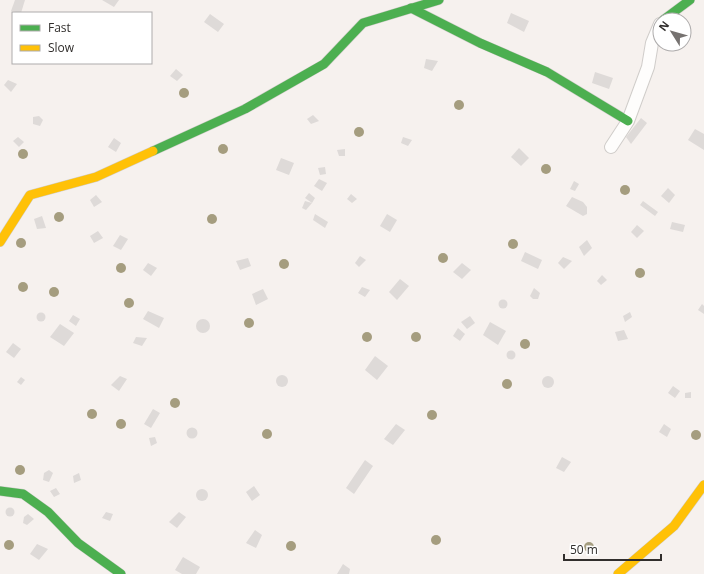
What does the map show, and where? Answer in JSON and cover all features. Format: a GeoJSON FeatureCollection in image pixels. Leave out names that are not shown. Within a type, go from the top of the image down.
{"type":"FeatureCollection","features":[{"type":"Feature","properties":{"kind":"street"},"geometry":{"type":"LineString","coordinates":[[0,242],[30,196],[96,177],[245,109],[324,64],[363,23],[439,0]]}},
{"type":"Feature","properties":{"kind":"street"},"geometry":{"type":"LineString","coordinates":[[674,12],[690,0]]}},
{"type":"Feature","properties":{"kind":"street"},"geometry":{"type":"LineString","coordinates":[[411,8],[480,44],[547,72],[628,121]]}},
{"type":"Feature","properties":{"kind":"street"},"geometry":{"type":"LineString","coordinates":[[611,147],[628,121],[648,67],[652,44]]}},
{"type":"Feature","properties":{"kind":"street"},"geometry":{"type":"LineString","coordinates":[[618,574],[674,526],[704,485]]}},
{"type":"Feature","properties":{"kind":"street"},"geometry":{"type":"LineString","coordinates":[[0,491],[23,494],[48,512],[78,542],[121,574]]}},
{"type":"Feature","properties":{"kind":"building"},"geometry":{"type":"Polygon","coordinates":[[[15,0],[25,0],[21,12],[11,11],[15,0]]]}},
{"type":"Feature","properties":{"kind":"building"},"geometry":{"type":"Polygon","coordinates":[[[102,0],[119,0],[114,7],[102,0]]]}},
{"type":"Feature","properties":{"kind":"building"},"geometry":{"type":"Polygon","coordinates":[[[511,13],[529,21],[524,32],[507,23],[511,13]]]}},
{"type":"Feature","properties":{"kind":"building"},"geometry":{"type":"Polygon","coordinates":[[[210,14],[224,24],[218,32],[204,22],[210,14]]]}},
{"type":"Feature","properties":{"kind":"building"},"geometry":{"type":"Polygon","coordinates":[[[426,59],[438,61],[432,71],[424,68],[426,59]]]}},
{"type":"Feature","properties":{"kind":"building"},"geometry":{"type":"Polygon","coordinates":[[[176,69],[183,75],[177,81],[170,76],[176,69]]]}},
{"type":"Feature","properties":{"kind":"building"},"geometry":{"type":"Polygon","coordinates":[[[595,72],[613,78],[609,89],[592,83],[595,72]]]}},
{"type":"Feature","properties":{"kind":"building"},"geometry":{"type":"Polygon","coordinates":[[[8,80],[17,84],[11,92],[4,85],[8,80]]]}},
{"type":"Feature","properties":{"kind":"building"},"geometry":{"type":"Polygon","coordinates":[[[313,115],[319,121],[311,124],[307,119],[313,115]]]}},
{"type":"Feature","properties":{"kind":"building"},"geometry":{"type":"Polygon","coordinates":[[[39,116],[43,120],[40,126],[33,124],[33,117],[39,116]]]}},
{"type":"Feature","properties":{"kind":"building"},"geometry":{"type":"Polygon","coordinates":[[[641,118],[647,123],[631,144],[626,137],[641,118]]]}},
{"type":"Feature","properties":{"kind":"building"},"geometry":{"type":"Polygon","coordinates":[[[695,129],[704,134],[704,150],[688,140],[695,129]]]}},
{"type":"Feature","properties":{"kind":"building"},"geometry":{"type":"Polygon","coordinates":[[[18,137],[24,142],[19,147],[13,141],[18,137]]]}},
{"type":"Feature","properties":{"kind":"building"},"geometry":{"type":"Polygon","coordinates":[[[403,137],[412,140],[408,146],[401,143],[403,137]]]}},
{"type":"Feature","properties":{"kind":"building"},"geometry":{"type":"Polygon","coordinates":[[[114,138],[121,143],[116,152],[108,147],[114,138]]]}},
{"type":"Feature","properties":{"kind":"building"},"geometry":{"type":"Polygon","coordinates":[[[519,148],[529,158],[521,166],[511,157],[519,148]]]}},
{"type":"Feature","properties":{"kind":"building"},"geometry":{"type":"Polygon","coordinates":[[[345,149],[345,156],[339,156],[337,150],[345,149]]]}},
{"type":"Feature","properties":{"kind":"building"},"geometry":{"type":"Polygon","coordinates":[[[281,158],[294,163],[289,175],[276,170],[281,158]]]}},
{"type":"Feature","properties":{"kind":"building"},"geometry":{"type":"Polygon","coordinates":[[[325,167],[326,174],[320,175],[318,168],[325,167]]]}},
{"type":"Feature","properties":{"kind":"building"},"geometry":{"type":"Polygon","coordinates":[[[319,179],[327,183],[322,191],[314,186],[319,179]]]}},
{"type":"Feature","properties":{"kind":"building"},"geometry":{"type":"Polygon","coordinates":[[[574,181],[579,184],[575,191],[570,189],[574,181]]]}},
{"type":"Feature","properties":{"kind":"building"},"geometry":{"type":"Polygon","coordinates":[[[668,188],[675,195],[669,203],[661,196],[668,188]]]}},
{"type":"Feature","properties":{"kind":"building"},"geometry":{"type":"Polygon","coordinates":[[[309,193],[315,198],[312,203],[305,198],[309,193]]]}},
{"type":"Feature","properties":{"kind":"building"},"geometry":{"type":"Polygon","coordinates":[[[351,194],[357,199],[352,203],[347,199],[351,194]]]}},
{"type":"Feature","properties":{"kind":"building"},"geometry":{"type":"Polygon","coordinates":[[[96,195],[102,202],[94,207],[90,200],[96,195]]]}},
{"type":"Feature","properties":{"kind":"building"},"geometry":{"type":"Polygon","coordinates":[[[572,197],[583,202],[587,207],[587,214],[583,216],[566,206],[572,197]]]}},
{"type":"Feature","properties":{"kind":"building"},"geometry":{"type":"Polygon","coordinates":[[[305,201],[312,203],[306,210],[302,208],[305,201]]]}},
{"type":"Feature","properties":{"kind":"building"},"geometry":{"type":"Polygon","coordinates":[[[643,201],[658,212],[655,216],[640,205],[643,201]]]}},
{"type":"Feature","properties":{"kind":"building"},"geometry":{"type":"Polygon","coordinates":[[[315,214],[328,222],[325,228],[313,220],[315,214]]]}},
{"type":"Feature","properties":{"kind":"building"},"geometry":{"type":"Polygon","coordinates":[[[387,214],[397,220],[390,232],[380,226],[387,214]]]}},
{"type":"Feature","properties":{"kind":"building"},"geometry":{"type":"Polygon","coordinates":[[[42,216],[46,228],[37,229],[34,219],[42,216]]]}},
{"type":"Feature","properties":{"kind":"building"},"geometry":{"type":"Polygon","coordinates":[[[672,222],[685,225],[683,232],[670,229],[672,222]]]}},
{"type":"Feature","properties":{"kind":"building"},"geometry":{"type":"Polygon","coordinates":[[[637,225],[644,231],[637,238],[631,232],[637,225]]]}},
{"type":"Feature","properties":{"kind":"building"},"geometry":{"type":"Polygon","coordinates":[[[98,231],[103,238],[94,243],[90,236],[98,231]]]}},
{"type":"Feature","properties":{"kind":"building"},"geometry":{"type":"Polygon","coordinates":[[[120,235],[128,239],[121,250],[113,246],[120,235]]]}},
{"type":"Feature","properties":{"kind":"building"},"geometry":{"type":"Polygon","coordinates":[[[587,240],[592,248],[584,256],[579,247],[587,240]]]}},
{"type":"Feature","properties":{"kind":"building"},"geometry":{"type":"Polygon","coordinates":[[[525,252],[542,260],[538,269],[521,261],[525,252]]]}},
{"type":"Feature","properties":{"kind":"building"},"geometry":{"type":"Polygon","coordinates":[[[360,256],[366,260],[359,267],[355,263],[360,256]]]}},
{"type":"Feature","properties":{"kind":"building"},"geometry":{"type":"Polygon","coordinates":[[[563,257],[572,261],[564,269],[558,263],[563,257]]]}},
{"type":"Feature","properties":{"kind":"building"},"geometry":{"type":"Polygon","coordinates":[[[248,258],[251,266],[240,270],[236,261],[248,258]]]}},
{"type":"Feature","properties":{"kind":"building"},"geometry":{"type":"Polygon","coordinates":[[[148,263],[157,268],[151,276],[143,270],[148,263]]]}},
{"type":"Feature","properties":{"kind":"building"},"geometry":{"type":"Polygon","coordinates":[[[462,263],[471,270],[462,279],[453,272],[462,263]]]}},
{"type":"Feature","properties":{"kind":"building"},"geometry":{"type":"Polygon","coordinates":[[[602,275],[607,280],[601,285],[597,281],[602,275]]]}},
{"type":"Feature","properties":{"kind":"building"},"geometry":{"type":"Polygon","coordinates":[[[400,279],[409,286],[397,300],[389,292],[400,279]]]}},
{"type":"Feature","properties":{"kind":"building"},"geometry":{"type":"Polygon","coordinates":[[[362,287],[370,290],[365,297],[358,293],[362,287]]]}},
{"type":"Feature","properties":{"kind":"building"},"geometry":{"type":"Polygon","coordinates":[[[534,288],[540,293],[538,299],[533,299],[530,296],[534,288]]]}},
{"type":"Feature","properties":{"kind":"building"},"geometry":{"type":"Polygon","coordinates":[[[263,289],[268,299],[256,305],[252,294],[263,289]]]}},
{"type":"Feature","properties":{"kind":"building"},"geometry":{"type":"Polygon","coordinates":[[[501,300],[505,300],[507,304],[505,308],[501,308],[499,306],[499,302],[501,300]]]}},
{"type":"Feature","properties":{"kind":"building"},"geometry":{"type":"Polygon","coordinates":[[[702,304],[704,306],[704,314],[698,310],[702,304]]]}},
{"type":"Feature","properties":{"kind":"building"},"geometry":{"type":"Polygon","coordinates":[[[148,311],[164,318],[159,328],[143,319],[148,311]]]}},
{"type":"Feature","properties":{"kind":"building"},"geometry":{"type":"Polygon","coordinates":[[[630,312],[632,317],[625,322],[623,316],[630,312]]]}},
{"type":"Feature","properties":{"kind":"building"},"geometry":{"type":"Polygon","coordinates":[[[39,313],[43,313],[45,317],[43,321],[39,321],[37,319],[37,315],[39,313]]]}},
{"type":"Feature","properties":{"kind":"building"},"geometry":{"type":"Polygon","coordinates":[[[73,315],[80,319],[76,326],[69,321],[73,315]]]}},
{"type":"Feature","properties":{"kind":"building"},"geometry":{"type":"Polygon","coordinates":[[[470,316],[475,323],[467,329],[461,322],[470,316]]]}},
{"type":"Feature","properties":{"kind":"building"},"geometry":{"type":"Polygon","coordinates":[[[200,319],[206,319],[210,323],[210,329],[206,333],[200,333],[196,329],[196,323],[200,319]]]}},
{"type":"Feature","properties":{"kind":"building"},"geometry":{"type":"Polygon","coordinates":[[[490,322],[506,331],[498,345],[483,335],[490,322]]]}},
{"type":"Feature","properties":{"kind":"building"},"geometry":{"type":"Polygon","coordinates":[[[60,324],[74,333],[64,346],[50,337],[60,324]]]}},
{"type":"Feature","properties":{"kind":"building"},"geometry":{"type":"Polygon","coordinates":[[[458,328],[465,334],[460,341],[453,336],[458,328]]]}},
{"type":"Feature","properties":{"kind":"building"},"geometry":{"type":"Polygon","coordinates":[[[624,330],[628,339],[618,341],[615,332],[624,330]]]}},
{"type":"Feature","properties":{"kind":"building"},"geometry":{"type":"Polygon","coordinates":[[[136,337],[147,338],[142,346],[133,343],[136,337]]]}},
{"type":"Feature","properties":{"kind":"building"},"geometry":{"type":"Polygon","coordinates":[[[13,343],[21,349],[14,358],[6,352],[13,343]]]}},
{"type":"Feature","properties":{"kind":"building"},"geometry":{"type":"Polygon","coordinates":[[[511,350],[516,355],[511,360],[506,355],[511,350]]]}},
{"type":"Feature","properties":{"kind":"building"},"geometry":{"type":"Polygon","coordinates":[[[375,356],[388,366],[377,380],[365,370],[375,356]]]}},
{"type":"Feature","properties":{"kind":"building"},"geometry":{"type":"Polygon","coordinates":[[[284,375],[287,376],[287,386],[280,387],[277,386],[276,379],[277,376],[284,375]]]}},
{"type":"Feature","properties":{"kind":"building"},"geometry":{"type":"Polygon","coordinates":[[[120,376],[127,379],[119,391],[111,385],[120,376]]]}},
{"type":"Feature","properties":{"kind":"building"},"geometry":{"type":"Polygon","coordinates":[[[546,376],[550,376],[554,382],[550,388],[546,388],[542,384],[542,380],[546,376]]]}},
{"type":"Feature","properties":{"kind":"building"},"geometry":{"type":"Polygon","coordinates":[[[21,377],[25,380],[21,385],[17,382],[21,377]]]}},
{"type":"Feature","properties":{"kind":"building"},"geometry":{"type":"Polygon","coordinates":[[[673,386],[680,391],[675,398],[668,393],[673,386]]]}},
{"type":"Feature","properties":{"kind":"building"},"geometry":{"type":"Polygon","coordinates":[[[691,392],[691,398],[685,398],[685,393],[691,392]]]}},
{"type":"Feature","properties":{"kind":"building"},"geometry":{"type":"Polygon","coordinates":[[[153,409],[160,413],[151,428],[144,424],[153,409]]]}},
{"type":"Feature","properties":{"kind":"building"},"geometry":{"type":"Polygon","coordinates":[[[396,424],[405,430],[393,445],[384,439],[396,424]]]}},
{"type":"Feature","properties":{"kind":"building"},"geometry":{"type":"Polygon","coordinates":[[[664,424],[671,429],[667,437],[659,432],[664,424]]]}},
{"type":"Feature","properties":{"kind":"building"},"geometry":{"type":"Polygon","coordinates":[[[192,427],[196,429],[198,433],[196,437],[192,439],[188,437],[186,433],[188,429],[192,427]]]}},
{"type":"Feature","properties":{"kind":"building"},"geometry":{"type":"Polygon","coordinates":[[[155,437],[157,443],[151,446],[149,438],[155,437]]]}},
{"type":"Feature","properties":{"kind":"building"},"geometry":{"type":"Polygon","coordinates":[[[562,457],[571,462],[564,472],[556,468],[562,457]]]}},
{"type":"Feature","properties":{"kind":"building"},"geometry":{"type":"Polygon","coordinates":[[[365,460],[373,466],[354,494],[346,488],[365,460]]]}},
{"type":"Feature","properties":{"kind":"building"},"geometry":{"type":"Polygon","coordinates":[[[49,470],[53,473],[49,482],[43,480],[44,473],[49,470]]]}},
{"type":"Feature","properties":{"kind":"building"},"geometry":{"type":"Polygon","coordinates":[[[79,473],[81,480],[74,483],[73,476],[79,473]]]}},
{"type":"Feature","properties":{"kind":"building"},"geometry":{"type":"Polygon","coordinates":[[[254,486],[260,495],[252,501],[246,492],[254,486]]]}},
{"type":"Feature","properties":{"kind":"building"},"geometry":{"type":"Polygon","coordinates":[[[56,488],[60,494],[54,497],[50,491],[56,488]]]}},
{"type":"Feature","properties":{"kind":"building"},"geometry":{"type":"Polygon","coordinates":[[[200,489],[204,489],[208,495],[204,501],[200,501],[196,497],[196,493],[200,489]]]}},
{"type":"Feature","properties":{"kind":"building"},"geometry":{"type":"Polygon","coordinates":[[[10,507],[15,512],[10,517],[5,512],[10,507]]]}},
{"type":"Feature","properties":{"kind":"building"},"geometry":{"type":"Polygon","coordinates":[[[106,512],[113,514],[110,521],[102,518],[106,512]]]}},
{"type":"Feature","properties":{"kind":"building"},"geometry":{"type":"Polygon","coordinates":[[[179,512],[186,517],[177,528],[169,522],[179,512]]]}},
{"type":"Feature","properties":{"kind":"building"},"geometry":{"type":"Polygon","coordinates":[[[28,514],[34,519],[27,525],[23,523],[24,517],[28,514]]]}},
{"type":"Feature","properties":{"kind":"building"},"geometry":{"type":"Polygon","coordinates":[[[255,530],[262,535],[256,548],[246,543],[255,530]]]}},
{"type":"Feature","properties":{"kind":"building"},"geometry":{"type":"Polygon","coordinates":[[[37,544],[48,549],[39,560],[30,554],[37,544]]]}},
{"type":"Feature","properties":{"kind":"building"},"geometry":{"type":"Polygon","coordinates":[[[183,557],[200,567],[196,574],[182,574],[175,570],[183,557]]]}},
{"type":"Feature","properties":{"kind":"building"},"geometry":{"type":"Polygon","coordinates":[[[343,564],[350,569],[349,574],[337,574],[343,564]]]}},
{"type":"Feature","properties":{"kind":"traffic: fast"},"geometry":{"type":"LineString","coordinates":[[153,151],[245,109],[324,64],[363,23],[439,0]]}},
{"type":"Feature","properties":{"kind":"traffic: fast"},"geometry":{"type":"LineString","coordinates":[[674,12],[690,0]]}},
{"type":"Feature","properties":{"kind":"traffic: fast"},"geometry":{"type":"LineString","coordinates":[[411,8],[480,43],[547,72],[628,121]]}},
{"type":"Feature","properties":{"kind":"traffic: fast"},"geometry":{"type":"LineString","coordinates":[[0,491],[23,494],[48,512],[78,543],[121,574]]}},
{"type":"Feature","properties":{"kind":"traffic: slow"},"geometry":{"type":"LineString","coordinates":[[0,242],[30,195],[96,177],[153,151]]}},
{"type":"Feature","properties":{"kind":"traffic: slow"},"geometry":{"type":"LineString","coordinates":[[618,574],[674,526],[704,485]]}}]}
